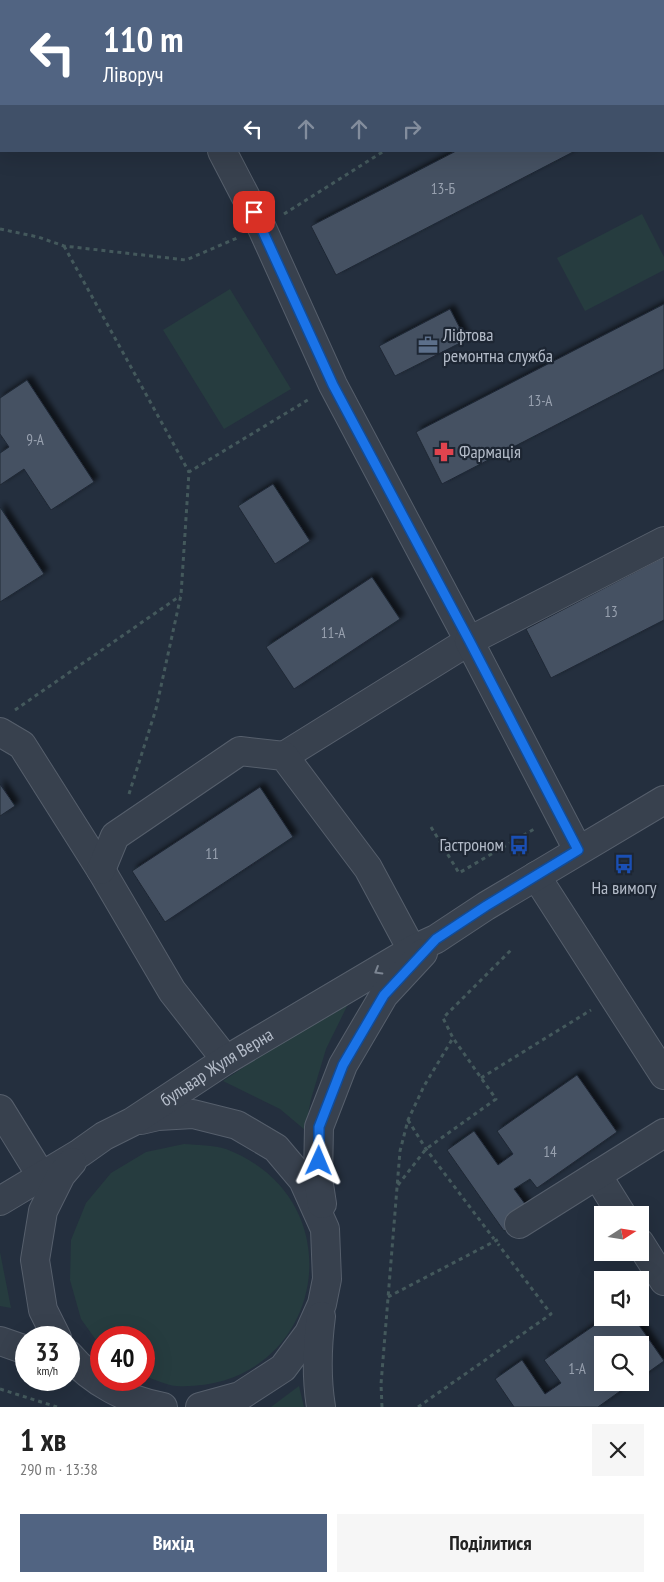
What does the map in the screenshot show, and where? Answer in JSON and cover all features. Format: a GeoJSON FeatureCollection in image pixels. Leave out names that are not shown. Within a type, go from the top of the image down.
{"type":"FeatureCollection","features":[{"type":"Feature","properties":{"kind":"street"},"geometry":{"type":"LineString","coordinates":[[223,152],[262,228],[333,385],[578,850]]}},
{"type":"Feature","properties":{"kind":"street"},"geometry":{"type":"LineString","coordinates":[[101,870],[115,836],[240,751],[284,756],[469,640],[664,541]]}},
{"type":"Feature","properties":{"kind":"street"},"geometry":{"type":"LineString","coordinates":[[6,728],[101,870],[172,991],[226,1060]]}},
{"type":"Feature","properties":{"kind":"street"},"geometry":{"type":"LineString","coordinates":[[284,756],[424,945]]}},
{"type":"Feature","properties":{"kind":"street","name":"бульвар Жуля Верна"},"geometry":{"type":"LineString","coordinates":[[0,1201],[42,1177],[104,1136],[132,1122],[226,1060],[424,945],[578,850],[664,800]]}},
{"type":"Feature","properties":{"kind":"street"},"geometry":{"type":"LineString","coordinates":[[536,876],[664,1074]]}},
{"type":"Feature","properties":{"kind":"street","name":"бульвар Жуля Верна"},"geometry":{"type":"LineString","coordinates":[[322,1304],[327,1279],[325,1228],[318,1178],[319,1127],[343,1065],[384,995],[424,945]]}},
{"type":"Feature","properties":{"kind":"street"},"geometry":{"type":"LineString","coordinates":[[0,1109],[42,1177]]}},
{"type":"Feature","properties":{"kind":"street"},"geometry":{"type":"LineString","coordinates":[[132,1122],[158,1116],[193,1114],[237,1125],[276,1148],[303,1180],[325,1228]]}},
{"type":"Feature","properties":{"kind":"street"},"geometry":{"type":"LineString","coordinates":[[519,1224],[664,1133]]}},
{"type":"Feature","properties":{"kind":"street"},"geometry":{"type":"LineString","coordinates":[[51,1326],[43,1310],[35,1260],[44,1211],[61,1175],[80,1153]]}},
{"type":"Feature","properties":{"kind":"street"},"geometry":{"type":"LineString","coordinates":[[597,1175],[616,1206]]}},
{"type":"Feature","properties":{"kind":"street"},"geometry":{"type":"LineString","coordinates":[[649,1257],[664,1281]]}},
{"type":"Feature","properties":{"kind":"street"},"geometry":{"type":"LineString","coordinates":[[200,1407],[240,1396],[283,1368],[309,1333],[322,1304]]}},
{"type":"Feature","properties":{"kind":"street"},"geometry":{"type":"LineString","coordinates":[[321,1407],[318,1389],[317,1351],[322,1304]]}},
{"type":"Feature","properties":{"kind":"street"},"geometry":{"type":"LineString","coordinates":[[0,1341],[15,1346]]}},
{"type":"Feature","properties":{"kind":"street"},"geometry":{"type":"LineString","coordinates":[[80,1368],[102,1385],[145,1404],[164,1407]]}},
{"type":"Feature","properties":{"kind":"path"},"geometry":{"type":"LineString","coordinates":[[0,229],[38,237],[64,246],[186,260],[262,228],[382,152]]}},
{"type":"Feature","properties":{"kind":"path"},"geometry":{"type":"LineString","coordinates":[[64,246],[189,472],[181,595],[156,709],[115,836]]}},
{"type":"Feature","properties":{"kind":"path"},"geometry":{"type":"LineString","coordinates":[[189,472],[333,385]]}},
{"type":"Feature","properties":{"kind":"path"},"geometry":{"type":"LineString","coordinates":[[6,728],[181,595]]}},
{"type":"Feature","properties":{"kind":"path"},"geometry":{"type":"LineString","coordinates":[[432,827],[460,872],[559,814]]}},
{"type":"Feature","properties":{"kind":"path"},"geometry":{"type":"LineString","coordinates":[[398,1186],[426,1149],[496,1099],[453,1038],[443,1018],[512,949]]}},
{"type":"Feature","properties":{"kind":"path"},"geometry":{"type":"LineString","coordinates":[[481,1078],[614,996]]}},
{"type":"Feature","properties":{"kind":"path"},"geometry":{"type":"LineString","coordinates":[[382,1407],[381,1384],[400,1151],[408,1120],[424,1086],[453,1038]]}},
{"type":"Feature","properties":{"kind":"path"},"geometry":{"type":"LineString","coordinates":[[408,1120],[426,1149],[552,1314],[418,1407]]}},
{"type":"Feature","properties":{"kind":"path"},"geometry":{"type":"LineString","coordinates":[[388,1297],[496,1241]]}},
{"type":"Feature","properties":{"kind":"path"},"geometry":{"type":"LineString","coordinates":[[0,1389],[57,1407]]}},
{"type":"Feature","properties":{"kind":"green space"},"geometry":{"type":"Polygon","coordinates":[[[642,214],[664,257],[664,270],[585,311],[557,258],[642,214]]]}},
{"type":"Feature","properties":{"kind":"green space"},"geometry":{"type":"Polygon","coordinates":[[[230,289],[291,389],[224,429],[163,330],[230,289]]]}},
{"type":"Feature","properties":{"kind":"green space"},"geometry":{"type":"Polygon","coordinates":[[[353,994],[326,1049],[311,1099],[305,1130],[280,1109],[223,1081],[353,994]]]}},
{"type":"Feature","properties":{"kind":"green space"},"geometry":{"type":"Polygon","coordinates":[[[184,1144],[226,1149],[269,1174],[296,1209],[308,1249],[307,1290],[292,1328],[265,1359],[226,1380],[176,1386],[155,1380],[155,1326],[90,1326],[90,1332],[81,1319],[70,1280],[71,1240],[86,1203],[111,1173],[146,1152],[184,1144]]]}},
{"type":"Feature","properties":{"kind":"green space"},"geometry":{"type":"Polygon","coordinates":[[[0,1252],[11,1308],[0,1306],[0,1252]]]}},
{"type":"Feature","properties":{"kind":"green space"},"geometry":{"type":"Polygon","coordinates":[[[299,1386],[304,1407],[271,1407],[299,1386]]]}},
{"type":"Feature","properties":{"kind":"building"},"geometry":{"type":"Polygon","coordinates":[[[454,152],[573,152],[336,275],[311,226],[454,152]]]}},
{"type":"Feature","properties":{"kind":"building"},"geometry":{"type":"Polygon","coordinates":[[[664,304],[664,369],[442,484],[416,432],[664,304]]]}},
{"type":"Feature","properties":{"kind":"building"},"geometry":{"type":"Polygon","coordinates":[[[450,309],[466,340],[395,376],[379,346],[450,309]]]}},
{"type":"Feature","properties":{"kind":"building"},"geometry":{"type":"Polygon","coordinates":[[[27,380],[94,482],[51,510],[24,469],[0,485],[0,453],[9,447],[0,434],[0,398],[27,380]]]}},
{"type":"Feature","properties":{"kind":"building"},"geometry":{"type":"Polygon","coordinates":[[[273,484],[310,541],[275,564],[238,506],[273,484]]]}},
{"type":"Feature","properties":{"kind":"building"},"geometry":{"type":"Polygon","coordinates":[[[0,507],[44,574],[0,602],[0,507]]]}},
{"type":"Feature","properties":{"kind":"building"},"geometry":{"type":"Polygon","coordinates":[[[664,557],[664,620],[551,678],[526,629],[664,557]]]}},
{"type":"Feature","properties":{"kind":"building"},"geometry":{"type":"Polygon","coordinates":[[[372,577],[400,619],[294,689],[266,647],[372,577]]]}},
{"type":"Feature","properties":{"kind":"building"},"geometry":{"type":"Polygon","coordinates":[[[0,784],[15,806],[0,816],[0,784]]]}},
{"type":"Feature","properties":{"kind":"building"},"geometry":{"type":"Polygon","coordinates":[[[260,787],[293,837],[165,922],[132,871],[260,787]]]}},
{"type":"Feature","properties":{"kind":"building"},"geometry":{"type":"Polygon","coordinates":[[[577,1075],[617,1132],[537,1188],[530,1179],[514,1189],[531,1212],[504,1231],[447,1150],[474,1131],[498,1165],[513,1154],[497,1131],[577,1075]]]}},
{"type":"Feature","properties":{"kind":"building"},"geometry":{"type":"Polygon","coordinates":[[[594,1326],[640,1326],[647,1336],[594,1336],[594,1391],[620,1391],[598,1407],[514,1407],[495,1379],[522,1360],[545,1394],[561,1383],[544,1360],[594,1326]]]}},
{"type":"Feature","properties":{"kind":"building"},"geometry":{"type":"Polygon","coordinates":[[[649,1340],[664,1361],[649,1372],[649,1340]]]}},
{"type":"Feature","properties":{"kind":"place","name":"Ліфтова ремонтна служба"},"geometry":{"type":"Point","coordinates":[428,345]}},
{"type":"Feature","properties":{"kind":"place","name":"Фармація"},"geometry":{"type":"Point","coordinates":[444,452]}},
{"type":"Feature","properties":{"kind":"place","name":"Гастроном"},"geometry":{"type":"Point","coordinates":[519,845]}},
{"type":"Feature","properties":{"kind":"place","name":"На вимогу"},"geometry":{"type":"Point","coordinates":[624,864]}},
{"type":"Feature","properties":{"kind":"route"},"geometry":{"type":"LineString","coordinates":[[254,212],[333,385],[578,850],[436,939],[384,995],[343,1065],[319,1127],[319,1161]]}}]}
